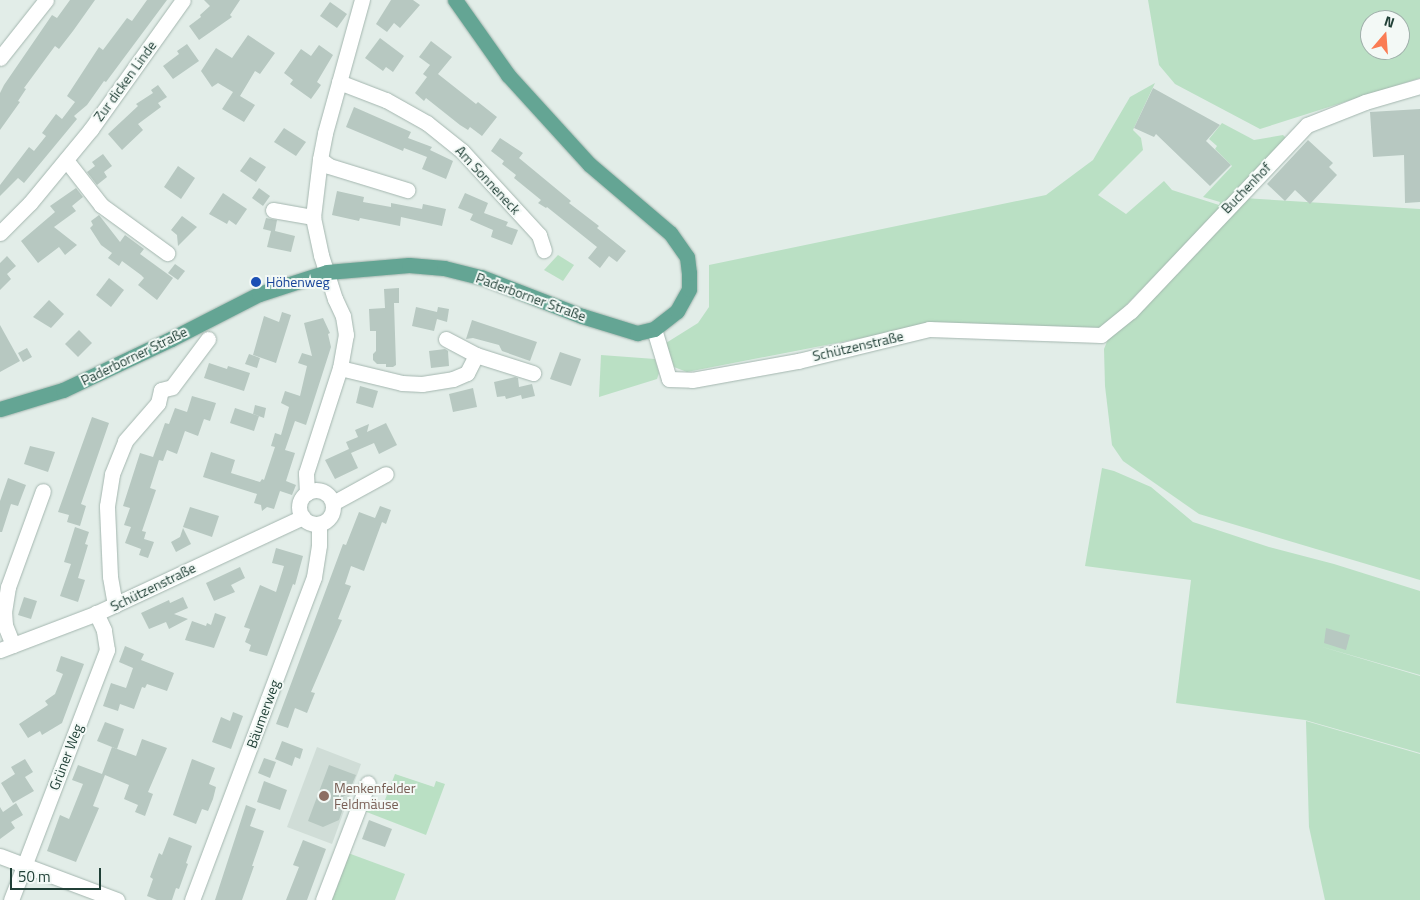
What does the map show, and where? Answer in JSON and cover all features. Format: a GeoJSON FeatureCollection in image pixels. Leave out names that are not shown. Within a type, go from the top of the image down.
{"type":"FeatureCollection","features":[{"type":"Feature","properties":{"kind":"main road"},"geometry":{"type":"LineString","coordinates":[[455,0],[508,75],[589,164],[670,233],[686,257],[689,289],[677,311],[654,329]]}},
{"type":"Feature","properties":{"kind":"main road","name":"Paderborner Straße"},"geometry":{"type":"LineString","coordinates":[[0,409],[63,390],[259,294],[327,272],[409,265],[444,268],[481,277],[620,329],[637,333],[654,329]]}},
{"type":"Feature","properties":{"kind":"street"},"geometry":{"type":"LineString","coordinates":[[0,58],[46,0]]}},
{"type":"Feature","properties":{"kind":"street","name":"Zur dicken Linde"},"geometry":{"type":"LineString","coordinates":[[0,233],[30,203],[66,160],[183,0]]}},
{"type":"Feature","properties":{"kind":"street"},"geometry":{"type":"LineString","coordinates":[[307,493],[316,490],[325,493],[333,503],[333,512],[329,519],[319,524],[312,524],[303,517],[300,507],[307,493],[306,474],[340,368],[346,334],[343,316],[335,299],[313,217],[324,133],[362,0]]}},
{"type":"Feature","properties":{"kind":"street","name":"Am Sonneneck"},"geometry":{"type":"LineString","coordinates":[[339,82],[386,100],[427,123],[462,151],[539,235],[544,250]]}},
{"type":"Feature","properties":{"kind":"street","name":"Buchenhof"},"geometry":{"type":"LineString","coordinates":[[1101,336],[1131,311],[1307,125],[1365,102],[1420,86]]}},
{"type":"Feature","properties":{"kind":"street"},"geometry":{"type":"LineString","coordinates":[[320,159],[329,166],[407,190]]}},
{"type":"Feature","properties":{"kind":"street"},"geometry":{"type":"LineString","coordinates":[[66,160],[101,205],[167,253]]}},
{"type":"Feature","properties":{"kind":"street"},"geometry":{"type":"LineString","coordinates":[[273,210],[313,217]]}},
{"type":"Feature","properties":{"kind":"street","name":"Schützenstraße"},"geometry":{"type":"LineString","coordinates":[[654,329],[669,379],[692,380],[798,361],[929,329],[1101,336]]}},
{"type":"Feature","properties":{"kind":"street"},"geometry":{"type":"LineString","coordinates":[[115,605],[110,576],[106,506],[112,474],[125,442],[158,403],[161,390],[172,387],[208,339]]}},
{"type":"Feature","properties":{"kind":"street"},"geometry":{"type":"LineString","coordinates":[[446,339],[476,355],[533,373]]}},
{"type":"Feature","properties":{"kind":"street"},"geometry":{"type":"LineString","coordinates":[[340,368],[402,382],[422,384],[454,379],[467,373],[476,355]]}},
{"type":"Feature","properties":{"kind":"street"},"geometry":{"type":"LineString","coordinates":[[333,503],[386,474]]}},
{"type":"Feature","properties":{"kind":"street"},"geometry":{"type":"LineString","coordinates":[[7,648],[4,612],[8,587],[43,491]]}},
{"type":"Feature","properties":{"kind":"street","name":"Schützenstraße"},"geometry":{"type":"LineString","coordinates":[[7,648],[115,605],[303,517]]}},
{"type":"Feature","properties":{"kind":"street","name":"Bäumerweg"},"geometry":{"type":"LineString","coordinates":[[192,900],[314,577],[319,545],[319,524]]}},
{"type":"Feature","properties":{"kind":"street","name":"Grüner Weg"},"geometry":{"type":"LineString","coordinates":[[11,900],[107,650],[104,630],[96,613]]}},
{"type":"Feature","properties":{"kind":"street"},"geometry":{"type":"LineString","coordinates":[[323,900],[368,783]]}},
{"type":"Feature","properties":{"kind":"street"},"geometry":{"type":"LineString","coordinates":[[0,856],[117,900]]}},
{"type":"Feature","properties":{"kind":"shaded area","name":"Menkenfelder Feldmäuse"},"geometry":{"type":"Polygon","coordinates":[[[317,747],[361,764],[332,844],[287,827],[317,747]]]}},
{"type":"Feature","properties":{"kind":"green space"},"geometry":{"type":"Polygon","coordinates":[[[1148,0],[1420,0],[1420,78],[1260,129],[1175,84],[1159,65],[1148,0]]]}},
{"type":"Feature","properties":{"kind":"green space"},"geometry":{"type":"Polygon","coordinates":[[[1155,83],[1133,130],[1141,138],[1143,150],[1098,195],[1126,214],[1164,181],[1172,190],[1219,205],[1220,202],[1203,197],[1232,166],[1215,149],[1217,146],[1209,139],[1222,123],[1254,140],[1283,135],[1287,139],[1104,328],[929,325],[687,372],[674,367],[666,343],[698,323],[709,307],[709,265],[1046,195],[1093,160],[1130,97],[1155,83]]]}},
{"type":"Feature","properties":{"kind":"green space"},"geometry":{"type":"Polygon","coordinates":[[[1243,198],[1420,209],[1420,580],[1199,514],[1123,461],[1112,445],[1105,386],[1104,349],[1110,334],[1243,198]]]}},
{"type":"Feature","properties":{"kind":"green space"},"geometry":{"type":"Polygon","coordinates":[[[558,255],[574,265],[563,281],[544,270],[558,255]]]}},
{"type":"Feature","properties":{"kind":"green space"},"geometry":{"type":"Polygon","coordinates":[[[601,355],[655,359],[659,373],[657,379],[599,397],[601,355]]]}},
{"type":"Feature","properties":{"kind":"green space"},"geometry":{"type":"Polygon","coordinates":[[[1102,468],[1114,471],[1151,487],[1193,522],[1269,547],[1334,564],[1420,591],[1420,675],[1319,646],[1420,676],[1420,753],[1305,720],[1176,703],[1191,580],[1085,566],[1102,468]]]}},
{"type":"Feature","properties":{"kind":"green space"},"geometry":{"type":"Polygon","coordinates":[[[1306,721],[1420,754],[1420,900],[1325,900],[1309,827],[1306,721]]]}},
{"type":"Feature","properties":{"kind":"green space"},"geometry":{"type":"Polygon","coordinates":[[[395,774],[434,787],[436,781],[445,784],[426,835],[364,811],[383,805],[395,774]]]}},
{"type":"Feature","properties":{"kind":"green space"},"geometry":{"type":"Polygon","coordinates":[[[348,853],[405,874],[395,900],[330,900],[348,853]]]}},
{"type":"Feature","properties":{"kind":"building"},"geometry":{"type":"Polygon","coordinates":[[[70,0],[95,0],[59,49],[55,46],[24,88],[26,89],[18,101],[20,102],[0,130],[0,93],[4,85],[52,15],[57,18],[70,0]]]}},
{"type":"Feature","properties":{"kind":"building"},"geometry":{"type":"Polygon","coordinates":[[[147,0],[167,0],[106,82],[104,81],[87,105],[74,116],[77,119],[24,183],[18,178],[0,196],[0,185],[29,147],[34,151],[46,136],[42,133],[56,114],[62,119],[75,102],[67,96],[99,47],[103,50],[127,18],[132,21],[147,0]]]}},
{"type":"Feature","properties":{"kind":"building"},"geometry":{"type":"Polygon","coordinates":[[[204,0],[240,0],[230,15],[232,17],[199,40],[189,26],[201,17],[200,15],[210,6],[204,0]]]}},
{"type":"Feature","properties":{"kind":"building"},"geometry":{"type":"Polygon","coordinates":[[[391,0],[413,0],[420,5],[400,28],[394,23],[387,32],[376,24],[391,0]]]}},
{"type":"Feature","properties":{"kind":"building"},"geometry":{"type":"Polygon","coordinates":[[[330,2],[347,14],[337,28],[320,16],[330,2]]]}},
{"type":"Feature","properties":{"kind":"building"},"geometry":{"type":"Polygon","coordinates":[[[248,35],[275,53],[260,74],[255,71],[240,96],[255,105],[244,122],[222,109],[233,92],[218,83],[212,87],[201,71],[216,48],[232,58],[248,35]]]}},
{"type":"Feature","properties":{"kind":"building"},"geometry":{"type":"Polygon","coordinates":[[[380,38],[404,56],[393,72],[386,67],[383,71],[365,58],[380,38]]]}},
{"type":"Feature","properties":{"kind":"building"},"geometry":{"type":"Polygon","coordinates":[[[431,41],[452,57],[438,74],[476,104],[478,102],[497,117],[482,136],[470,127],[468,130],[460,125],[426,98],[424,101],[415,93],[427,77],[423,74],[430,65],[419,57],[431,41]]]}},
{"type":"Feature","properties":{"kind":"building"},"geometry":{"type":"Polygon","coordinates":[[[187,44],[199,61],[173,79],[163,66],[179,54],[177,51],[187,44]]]}},
{"type":"Feature","properties":{"kind":"building"},"geometry":{"type":"Polygon","coordinates":[[[319,45],[333,55],[317,82],[321,85],[311,99],[290,84],[293,80],[284,73],[301,49],[311,56],[319,45]]]}},
{"type":"Feature","properties":{"kind":"building"},"geometry":{"type":"Polygon","coordinates":[[[158,85],[167,97],[158,103],[161,107],[138,124],[143,130],[122,150],[108,134],[138,106],[136,104],[153,93],[151,90],[158,85]]]}},
{"type":"Feature","properties":{"kind":"building"},"geometry":{"type":"Polygon","coordinates":[[[1153,88],[1220,125],[1206,141],[1231,165],[1210,186],[1156,134],[1154,137],[1134,128],[1153,88]]]}},
{"type":"Feature","properties":{"kind":"building"},"geometry":{"type":"Polygon","coordinates":[[[354,107],[411,132],[408,138],[432,147],[430,150],[453,161],[446,179],[422,169],[427,157],[404,148],[403,151],[346,127],[354,107]]]}},
{"type":"Feature","properties":{"kind":"building"},"geometry":{"type":"Polygon","coordinates":[[[1420,109],[1420,202],[1405,203],[1404,155],[1373,157],[1370,112],[1420,109]]]}},
{"type":"Feature","properties":{"kind":"building"},"geometry":{"type":"Polygon","coordinates":[[[284,128],[306,142],[296,156],[274,142],[284,128]]]}},
{"type":"Feature","properties":{"kind":"building"},"geometry":{"type":"Polygon","coordinates":[[[500,138],[523,153],[519,158],[571,201],[569,203],[599,226],[597,228],[626,251],[617,262],[609,256],[600,268],[588,258],[597,247],[547,207],[538,203],[541,200],[514,178],[516,175],[502,164],[504,161],[491,151],[500,138]]]}},
{"type":"Feature","properties":{"kind":"building"},"geometry":{"type":"Polygon","coordinates":[[[1308,140],[1333,163],[1329,167],[1337,175],[1310,204],[1295,190],[1285,201],[1267,184],[1308,140]]]}},
{"type":"Feature","properties":{"kind":"building"},"geometry":{"type":"Polygon","coordinates":[[[103,154],[112,166],[104,172],[107,177],[97,185],[87,172],[95,166],[92,162],[103,154]]]}},
{"type":"Feature","properties":{"kind":"building"},"geometry":{"type":"Polygon","coordinates":[[[250,157],[266,167],[256,182],[240,171],[250,157]]]}},
{"type":"Feature","properties":{"kind":"building"},"geometry":{"type":"Polygon","coordinates":[[[178,166],[195,178],[181,199],[164,187],[178,166]]]}},
{"type":"Feature","properties":{"kind":"building"},"geometry":{"type":"Polygon","coordinates":[[[76,188],[83,197],[72,206],[76,211],[54,227],[77,245],[65,255],[59,247],[38,263],[21,241],[55,212],[50,206],[76,188]]]}},
{"type":"Feature","properties":{"kind":"building"},"geometry":{"type":"Polygon","coordinates":[[[259,188],[270,196],[263,206],[252,198],[259,188]]]}},
{"type":"Feature","properties":{"kind":"building"},"geometry":{"type":"Polygon","coordinates":[[[337,191],[364,197],[363,202],[391,207],[391,203],[422,209],[423,204],[446,209],[442,226],[401,217],[400,226],[360,218],[359,221],[332,215],[337,191]]]}},
{"type":"Feature","properties":{"kind":"building"},"geometry":{"type":"Polygon","coordinates":[[[223,193],[247,209],[236,225],[229,220],[227,224],[209,214],[223,193]]]}},
{"type":"Feature","properties":{"kind":"building"},"geometry":{"type":"Polygon","coordinates":[[[465,193],[488,203],[484,213],[508,222],[506,226],[518,230],[512,245],[491,237],[493,230],[470,220],[473,214],[458,208],[465,193]]]}},
{"type":"Feature","properties":{"kind":"building"},"geometry":{"type":"Polygon","coordinates":[[[99,215],[120,242],[125,235],[144,249],[140,254],[173,278],[157,300],[138,285],[144,278],[141,275],[122,261],[119,266],[108,258],[112,253],[101,245],[90,228],[93,225],[91,221],[99,215]]]}},
{"type":"Feature","properties":{"kind":"building"},"geometry":{"type":"Polygon","coordinates":[[[182,216],[197,227],[178,246],[177,235],[171,230],[182,216]]]}},
{"type":"Feature","properties":{"kind":"building"},"geometry":{"type":"Polygon","coordinates":[[[266,218],[277,220],[275,231],[295,236],[291,252],[267,247],[271,231],[263,229],[266,218]]]}},
{"type":"Feature","properties":{"kind":"building"},"geometry":{"type":"Polygon","coordinates":[[[7,256],[16,266],[7,274],[11,279],[0,290],[0,263],[7,256]]]}},
{"type":"Feature","properties":{"kind":"building"},"geometry":{"type":"Polygon","coordinates":[[[175,264],[185,271],[178,280],[168,273],[175,264]]]}},
{"type":"Feature","properties":{"kind":"building"},"geometry":{"type":"Polygon","coordinates":[[[109,278],[124,290],[111,307],[96,295],[109,278]]]}},
{"type":"Feature","properties":{"kind":"building"},"geometry":{"type":"Polygon","coordinates":[[[399,288],[399,303],[394,303],[396,365],[386,367],[386,364],[377,364],[373,360],[373,354],[376,351],[376,331],[370,331],[369,309],[385,308],[384,289],[399,288]]]}},
{"type":"Feature","properties":{"kind":"building"},"geometry":{"type":"Polygon","coordinates":[[[49,300],[64,314],[51,328],[33,317],[49,300]]]}},
{"type":"Feature","properties":{"kind":"building"},"geometry":{"type":"Polygon","coordinates":[[[416,307],[437,312],[438,307],[449,309],[447,322],[437,319],[434,331],[412,326],[416,307]]]}},
{"type":"Feature","properties":{"kind":"building"},"geometry":{"type":"Polygon","coordinates":[[[282,312],[291,315],[276,363],[253,355],[264,316],[279,322],[282,312]]]}},
{"type":"Feature","properties":{"kind":"building"},"geometry":{"type":"Polygon","coordinates":[[[323,318],[330,333],[328,334],[331,347],[306,425],[295,421],[285,450],[295,453],[286,481],[296,485],[292,495],[280,491],[274,509],[267,507],[262,511],[261,505],[254,503],[257,494],[203,477],[211,452],[235,460],[231,473],[260,482],[262,479],[264,480],[275,447],[271,446],[275,433],[281,435],[289,407],[281,403],[285,391],[300,396],[307,366],[298,363],[302,353],[312,356],[304,323],[323,318]]]}},
{"type":"Feature","properties":{"kind":"building"},"geometry":{"type":"Polygon","coordinates":[[[472,320],[537,342],[530,361],[502,351],[499,345],[473,338],[466,339],[472,320]]]}},
{"type":"Feature","properties":{"kind":"building"},"geometry":{"type":"Polygon","coordinates":[[[0,325],[20,361],[0,372],[0,325]]]}},
{"type":"Feature","properties":{"kind":"building"},"geometry":{"type":"Polygon","coordinates":[[[79,330],[92,343],[78,357],[65,344],[79,330]]]}},
{"type":"Feature","properties":{"kind":"building"},"geometry":{"type":"Polygon","coordinates":[[[27,348],[32,357],[23,362],[18,353],[27,348]]]}},
{"type":"Feature","properties":{"kind":"building"},"geometry":{"type":"Polygon","coordinates":[[[445,349],[448,351],[449,366],[431,368],[429,351],[445,349]]]}},
{"type":"Feature","properties":{"kind":"building"},"geometry":{"type":"Polygon","coordinates":[[[560,352],[581,359],[571,386],[550,379],[560,352]]]}},
{"type":"Feature","properties":{"kind":"building"},"geometry":{"type":"Polygon","coordinates":[[[249,354],[260,358],[257,368],[245,364],[249,354]]]}},
{"type":"Feature","properties":{"kind":"building"},"geometry":{"type":"Polygon","coordinates":[[[209,363],[227,369],[228,366],[250,373],[244,391],[204,378],[209,363]]]}},
{"type":"Feature","properties":{"kind":"building"},"geometry":{"type":"Polygon","coordinates":[[[518,378],[519,387],[532,384],[535,396],[522,399],[521,395],[506,399],[505,396],[497,397],[494,382],[518,378]]]}},
{"type":"Feature","properties":{"kind":"building"},"geometry":{"type":"Polygon","coordinates":[[[360,386],[378,391],[373,408],[356,403],[360,386]]]}},
{"type":"Feature","properties":{"kind":"building"},"geometry":{"type":"Polygon","coordinates":[[[473,388],[477,407],[453,412],[449,394],[473,388]]]}},
{"type":"Feature","properties":{"kind":"building"},"geometry":{"type":"Polygon","coordinates":[[[192,396],[216,403],[210,421],[204,419],[198,436],[185,431],[177,454],[167,450],[163,461],[159,460],[150,488],[156,490],[142,531],[146,532],[144,539],[154,542],[148,558],[139,555],[141,549],[125,543],[131,527],[124,525],[130,508],[123,506],[140,453],[153,457],[165,423],[169,424],[175,408],[187,412],[192,396]]]}},
{"type":"Feature","properties":{"kind":"building"},"geometry":{"type":"Polygon","coordinates":[[[255,405],[266,408],[264,418],[253,414],[255,405]]]}},
{"type":"Feature","properties":{"kind":"building"},"geometry":{"type":"Polygon","coordinates":[[[235,408],[259,416],[254,431],[230,423],[235,408]]]}},
{"type":"Feature","properties":{"kind":"building"},"geometry":{"type":"Polygon","coordinates":[[[92,417],[109,423],[81,504],[86,506],[80,526],[67,522],[69,515],[58,512],[92,417]]]}},
{"type":"Feature","properties":{"kind":"building"},"geometry":{"type":"Polygon","coordinates":[[[386,423],[397,445],[379,454],[374,443],[351,453],[358,468],[335,479],[325,460],[349,449],[346,442],[358,437],[355,430],[369,424],[367,432],[386,423]]]}},
{"type":"Feature","properties":{"kind":"building"},"geometry":{"type":"Polygon","coordinates":[[[30,446],[55,452],[48,472],[24,464],[30,446]]]}},
{"type":"Feature","properties":{"kind":"building"},"geometry":{"type":"Polygon","coordinates":[[[8,478],[26,485],[18,506],[11,504],[2,532],[0,532],[0,501],[8,478]]]}},
{"type":"Feature","properties":{"kind":"building"},"geometry":{"type":"Polygon","coordinates":[[[380,506],[391,510],[386,524],[382,522],[364,571],[351,566],[345,584],[351,586],[338,619],[342,620],[311,692],[315,693],[307,713],[295,708],[288,728],[276,724],[343,544],[346,545],[359,512],[375,518],[380,506]]]}},
{"type":"Feature","properties":{"kind":"building"},"geometry":{"type":"Polygon","coordinates":[[[190,507],[219,516],[212,537],[183,527],[190,507]]]}},
{"type":"Feature","properties":{"kind":"building"},"geometry":{"type":"Polygon","coordinates":[[[75,527],[89,532],[85,544],[88,545],[78,578],[85,580],[78,602],[60,596],[71,564],[64,562],[75,527]]]}},
{"type":"Feature","properties":{"kind":"building"},"geometry":{"type":"Polygon","coordinates":[[[183,528],[191,544],[176,552],[171,542],[180,537],[183,528]]]}},
{"type":"Feature","properties":{"kind":"building"},"geometry":{"type":"Polygon","coordinates":[[[276,548],[303,556],[295,585],[293,584],[267,656],[249,651],[251,645],[245,642],[250,629],[244,627],[260,585],[276,592],[284,566],[272,563],[276,548]]]}},
{"type":"Feature","properties":{"kind":"building"},"geometry":{"type":"Polygon","coordinates":[[[240,567],[245,578],[231,585],[235,592],[214,601],[206,583],[240,567]]]}},
{"type":"Feature","properties":{"kind":"building"},"geometry":{"type":"Polygon","coordinates":[[[24,597],[37,601],[31,619],[18,615],[24,597]]]}},
{"type":"Feature","properties":{"kind":"building"},"geometry":{"type":"Polygon","coordinates":[[[183,597],[188,608],[174,614],[188,619],[169,629],[166,622],[149,629],[141,613],[169,600],[170,603],[183,597]]]}},
{"type":"Feature","properties":{"kind":"building"},"geometry":{"type":"Polygon","coordinates":[[[215,613],[226,617],[214,648],[185,640],[192,621],[206,626],[207,623],[211,625],[215,613]]]}},
{"type":"Feature","properties":{"kind":"building"},"geometry":{"type":"Polygon","coordinates":[[[1326,628],[1350,635],[1346,650],[1324,643],[1326,628]]]}},
{"type":"Feature","properties":{"kind":"building"},"geometry":{"type":"Polygon","coordinates":[[[125,646],[144,654],[141,660],[174,673],[167,691],[147,684],[145,688],[142,687],[134,709],[120,704],[118,711],[103,706],[111,683],[126,688],[133,668],[119,662],[125,646]]]}},
{"type":"Feature","properties":{"kind":"building"},"geometry":{"type":"Polygon","coordinates":[[[61,656],[84,664],[62,723],[42,735],[40,731],[28,738],[19,724],[48,705],[45,701],[55,694],[63,674],[56,671],[61,656]]]}},
{"type":"Feature","properties":{"kind":"building"},"geometry":{"type":"Polygon","coordinates":[[[233,712],[243,716],[231,749],[212,742],[221,717],[230,721],[233,712]]]}},
{"type":"Feature","properties":{"kind":"building"},"geometry":{"type":"Polygon","coordinates":[[[105,722],[124,729],[117,749],[97,741],[105,722]]]}},
{"type":"Feature","properties":{"kind":"building"},"geometry":{"type":"Polygon","coordinates":[[[142,739],[167,748],[148,792],[153,794],[145,816],[135,812],[138,805],[124,799],[129,785],[105,775],[93,806],[99,808],[76,862],[47,851],[60,815],[69,819],[83,784],[72,780],[78,765],[102,774],[112,747],[136,756],[142,739]]]}},
{"type":"Feature","properties":{"kind":"building"},"geometry":{"type":"Polygon","coordinates":[[[282,741],[303,749],[300,759],[295,757],[292,766],[275,759],[282,741]]]}},
{"type":"Feature","properties":{"kind":"building"},"geometry":{"type":"Polygon","coordinates":[[[264,758],[276,762],[270,778],[258,773],[264,758]]]}},
{"type":"Feature","properties":{"kind":"building"},"geometry":{"type":"Polygon","coordinates":[[[25,759],[33,772],[25,777],[34,791],[13,803],[1,783],[15,774],[11,767],[25,759]]]}},
{"type":"Feature","properties":{"kind":"building"},"geometry":{"type":"Polygon","coordinates":[[[192,759],[215,768],[209,784],[216,787],[213,799],[208,811],[202,809],[196,824],[173,815],[192,759]]]}},
{"type":"Feature","properties":{"kind":"building"},"geometry":{"type":"Polygon","coordinates":[[[329,765],[356,775],[348,794],[341,798],[344,806],[339,820],[323,827],[308,821],[329,765]]]}},
{"type":"Feature","properties":{"kind":"building"},"geometry":{"type":"Polygon","coordinates":[[[264,781],[287,790],[280,810],[257,802],[264,781]]]}},
{"type":"Feature","properties":{"kind":"building"},"geometry":{"type":"Polygon","coordinates":[[[16,803],[23,815],[11,822],[15,828],[0,839],[0,807],[3,812],[16,803]]]}},
{"type":"Feature","properties":{"kind":"building"},"geometry":{"type":"Polygon","coordinates":[[[246,805],[256,809],[250,826],[264,831],[252,866],[254,866],[242,900],[215,900],[246,805]]]}},
{"type":"Feature","properties":{"kind":"building"},"geometry":{"type":"Polygon","coordinates":[[[369,820],[392,829],[385,847],[362,839],[369,820]]]}},
{"type":"Feature","properties":{"kind":"building"},"geometry":{"type":"Polygon","coordinates":[[[169,837],[192,846],[179,889],[176,888],[172,900],[157,900],[147,896],[153,879],[150,877],[159,853],[162,855],[169,837]]]}},
{"type":"Feature","properties":{"kind":"building"},"geometry":{"type":"Polygon","coordinates":[[[303,840],[326,849],[307,900],[286,900],[299,867],[293,865],[303,840]]]}},
{"type":"Feature","properties":{"kind":"place","name":"Höhenweg"},"geometry":{"type":"Point","coordinates":[256,282]}},
{"type":"Feature","properties":{"kind":"place","name":"Menkenfelder Feldmäuse"},"geometry":{"type":"Point","coordinates":[324,796]}}]}
